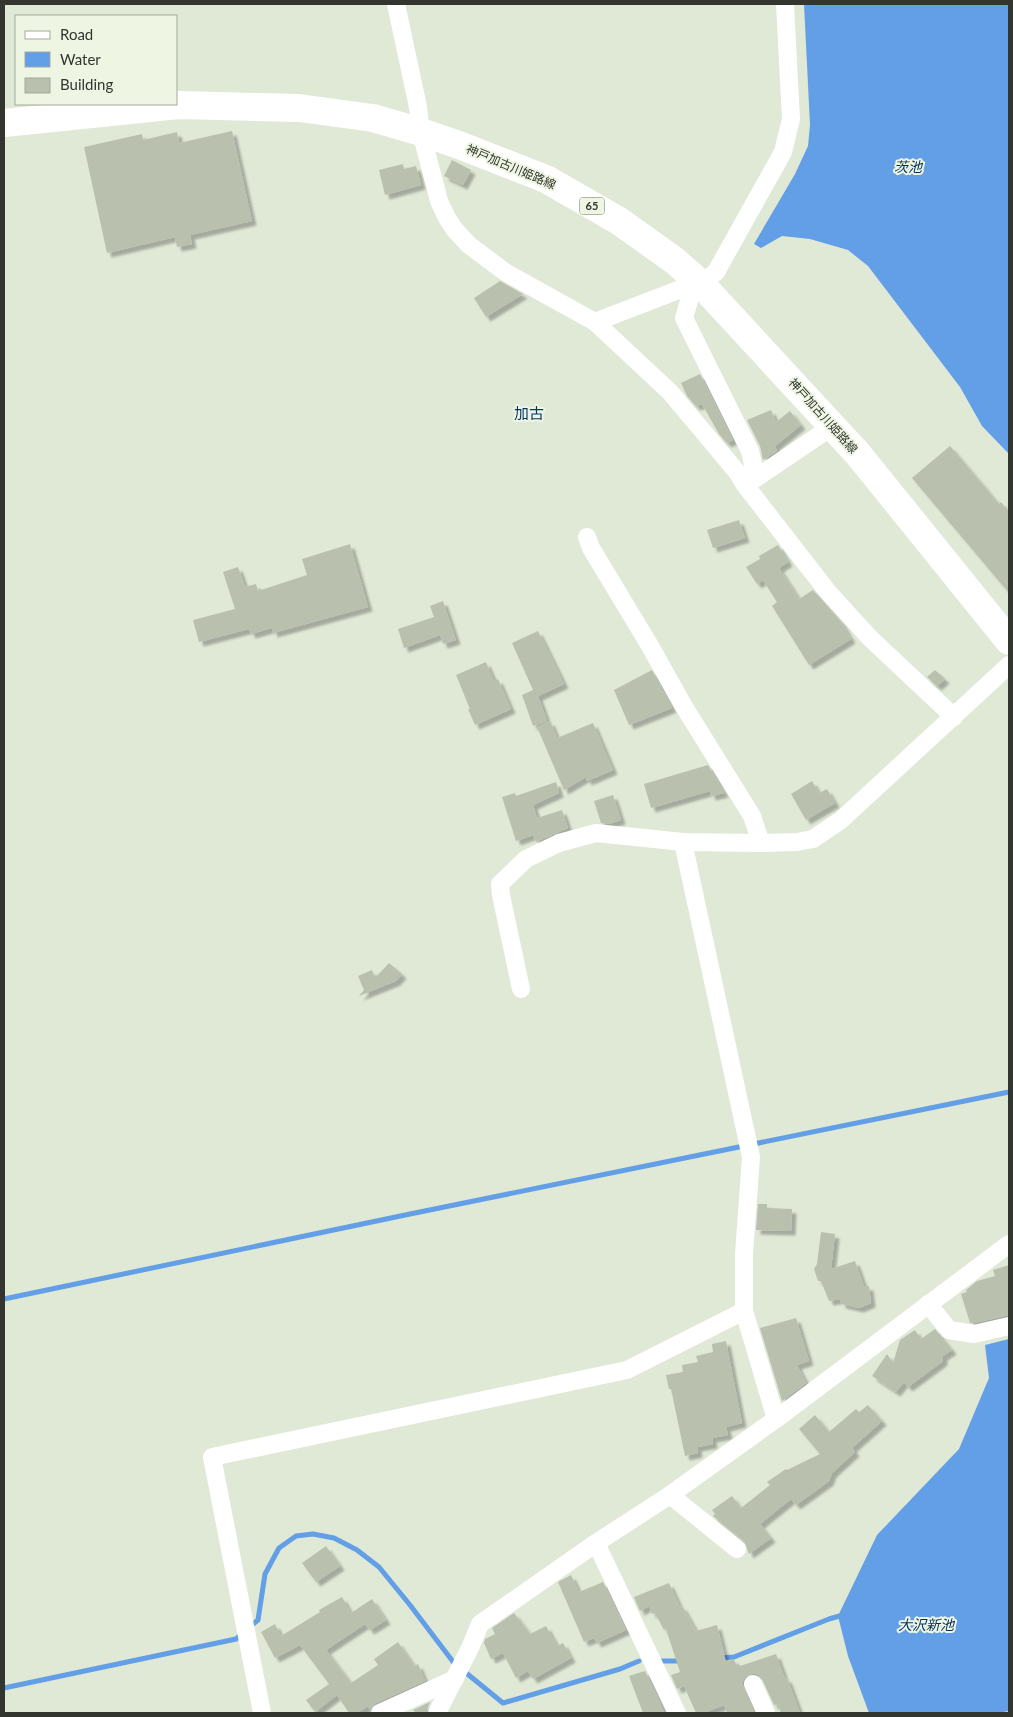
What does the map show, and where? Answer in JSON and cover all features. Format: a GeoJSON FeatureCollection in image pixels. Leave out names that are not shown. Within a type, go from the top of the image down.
{"type":"FeatureCollection","features":[{"type":"Feature","properties":{"kind":"main road","name":"神戸加古川姫路線"},"geometry":{"type":"LineString","coordinates":[[4,122],[179,105],[299,108],[373,118],[421,132],[546,179],[619,221],[675,261],[858,454],[1009,642]]}},
{"type":"Feature","properties":{"kind":"street"},"geometry":{"type":"LineString","coordinates":[[396,4],[418,107],[421,132],[439,200],[447,218],[464,240],[505,272],[595,322],[670,392],[737,472],[750,482],[828,592],[870,638],[954,717]]}},
{"type":"Feature","properties":{"kind":"street"},"geometry":{"type":"LineString","coordinates":[[595,322],[697,284],[716,272],[783,152],[791,119],[785,4]]}},
{"type":"Feature","properties":{"kind":"street"},"geometry":{"type":"LineString","coordinates":[[697,284],[684,318],[750,451],[750,482]]}},
{"type":"Feature","properties":{"kind":"street"},"geometry":{"type":"LineString","coordinates":[[750,482],[833,426]]}},
{"type":"Feature","properties":{"kind":"street"},"geometry":{"type":"LineString","coordinates":[[587,537],[591,548],[683,705],[752,816],[761,843]]}},
{"type":"Feature","properties":{"kind":"street"},"geometry":{"type":"LineString","coordinates":[[521,989],[500,884],[526,859],[559,843],[596,833],[683,842],[761,843],[797,842],[813,839],[841,820],[1009,665]]}},
{"type":"Feature","properties":{"kind":"street"},"geometry":{"type":"LineString","coordinates":[[683,842],[751,1157],[744,1254],[744,1310],[776,1419]]}},
{"type":"Feature","properties":{"kind":"street"},"geometry":{"type":"LineString","coordinates":[[438,1713],[480,1624],[596,1543],[670,1495],[776,1419],[1009,1244]]}},
{"type":"Feature","properties":{"kind":"street"},"geometry":{"type":"LineString","coordinates":[[928,1304],[949,1330],[974,1334],[1009,1326]]}},
{"type":"Feature","properties":{"kind":"street"},"geometry":{"type":"LineString","coordinates":[[262,1713],[212,1457],[628,1370],[744,1310]]}},
{"type":"Feature","properties":{"kind":"street"},"geometry":{"type":"LineString","coordinates":[[670,1495],[737,1549]]}},
{"type":"Feature","properties":{"kind":"street"},"geometry":{"type":"LineString","coordinates":[[596,1543],[677,1713]]}},
{"type":"Feature","properties":{"kind":"street"},"geometry":{"type":"LineString","coordinates":[[380,1713],[455,1679]]}},
{"type":"Feature","properties":{"kind":"street"},"geometry":{"type":"LineString","coordinates":[[753,1684],[766,1713]]}},
{"type":"Feature","properties":{"kind":"water","name":"茨池"},"geometry":{"type":"Polygon","coordinates":[[[804,4],[1009,4],[1009,454],[982,426],[960,387],[868,266],[848,250],[810,239],[782,236],[761,248],[754,244],[795,174],[808,146],[810,125],[804,4]]]}},
{"type":"Feature","properties":{"kind":"water","name":"大沢新池"},"geometry":{"type":"Polygon","coordinates":[[[1009,1339],[1009,1711],[997,1713],[869,1713],[848,1656],[838,1616],[877,1535],[959,1449],[989,1378],[985,1345],[1009,1339]]]}},
{"type":"Feature","properties":{"kind":"building"},"geometry":{"type":"Polygon","coordinates":[[[232,131],[252,221],[190,235],[192,244],[177,247],[175,237],[107,253],[84,147],[142,134],[143,140],[177,132],[179,143],[232,131]]]}},
{"type":"Feature","properties":{"kind":"building"},"geometry":{"type":"Polygon","coordinates":[[[452,160],[471,170],[463,185],[444,176],[452,160]]]}},
{"type":"Feature","properties":{"kind":"building"},"geometry":{"type":"Polygon","coordinates":[[[403,164],[404,169],[416,166],[421,185],[385,195],[379,170],[403,164]]]}},
{"type":"Feature","properties":{"kind":"building"},"geometry":{"type":"Polygon","coordinates":[[[500,281],[523,294],[486,317],[474,298],[500,281]]]}},
{"type":"Feature","properties":{"kind":"building"},"geometry":{"type":"Polygon","coordinates":[[[700,374],[733,440],[727,443],[719,434],[702,404],[696,406],[687,396],[681,383],[700,374]]]}},
{"type":"Feature","properties":{"kind":"building"},"geometry":{"type":"Polygon","coordinates":[[[771,410],[776,422],[790,411],[801,425],[775,446],[777,451],[763,460],[760,446],[747,420],[771,410]]]}},
{"type":"Feature","properties":{"kind":"building"},"geometry":{"type":"Polygon","coordinates":[[[950,446],[999,504],[1001,502],[1009,512],[1009,593],[912,478],[950,446]]]}},
{"type":"Feature","properties":{"kind":"building"},"geometry":{"type":"Polygon","coordinates":[[[739,520],[745,538],[713,548],[707,530],[739,520]]]}},
{"type":"Feature","properties":{"kind":"building"},"geometry":{"type":"Polygon","coordinates":[[[350,544],[368,607],[273,633],[272,628],[251,634],[249,629],[199,642],[193,620],[235,609],[223,572],[238,567],[245,587],[256,584],[258,591],[307,575],[302,559],[350,544]]]}},
{"type":"Feature","properties":{"kind":"building"},"geometry":{"type":"Polygon","coordinates":[[[778,545],[788,562],[779,568],[799,599],[813,590],[841,622],[851,639],[809,665],[772,606],[777,602],[763,580],[757,584],[746,567],[760,559],[759,556],[778,545]]]}},
{"type":"Feature","properties":{"kind":"building"},"geometry":{"type":"Polygon","coordinates":[[[443,601],[456,640],[443,644],[440,635],[404,648],[398,629],[434,617],[430,606],[443,601]]]}},
{"type":"Feature","properties":{"kind":"building"},"geometry":{"type":"Polygon","coordinates":[[[538,631],[564,684],[538,696],[547,721],[533,726],[522,695],[533,690],[512,643],[538,631]]]}},
{"type":"Feature","properties":{"kind":"building"},"geometry":{"type":"Polygon","coordinates":[[[486,662],[494,681],[498,679],[511,709],[475,725],[456,675],[486,662]]]}},
{"type":"Feature","properties":{"kind":"building"},"geometry":{"type":"Polygon","coordinates":[[[652,670],[672,708],[629,725],[614,690],[652,670]]]}},
{"type":"Feature","properties":{"kind":"building"},"geometry":{"type":"Polygon","coordinates":[[[935,670],[945,679],[937,686],[927,677],[935,670]]]}},
{"type":"Feature","properties":{"kind":"building"},"geometry":{"type":"Polygon","coordinates":[[[550,721],[557,738],[593,723],[613,770],[587,781],[586,777],[564,790],[537,727],[550,721]]]}},
{"type":"Feature","properties":{"kind":"building"},"geometry":{"type":"Polygon","coordinates":[[[708,765],[724,793],[711,796],[710,791],[651,808],[644,784],[708,765]]]}},
{"type":"Feature","properties":{"kind":"building"},"geometry":{"type":"Polygon","coordinates":[[[812,781],[819,793],[827,789],[835,803],[806,820],[791,794],[812,781]]]}},
{"type":"Feature","properties":{"kind":"building"},"geometry":{"type":"Polygon","coordinates":[[[556,782],[559,793],[533,805],[537,818],[562,810],[568,828],[536,842],[533,835],[516,841],[502,797],[515,793],[516,796],[556,782]]]}},
{"type":"Feature","properties":{"kind":"building"},"geometry":{"type":"Polygon","coordinates":[[[613,795],[621,820],[609,824],[601,823],[594,801],[613,795]]]}},
{"type":"Feature","properties":{"kind":"building"},"geometry":{"type":"Polygon","coordinates":[[[389,963],[402,974],[396,981],[359,996],[364,990],[358,976],[372,970],[375,978],[389,963]]]}},
{"type":"Feature","properties":{"kind":"building"},"geometry":{"type":"Polygon","coordinates":[[[758,1204],[767,1204],[767,1208],[792,1209],[791,1231],[756,1230],[758,1204]]]}},
{"type":"Feature","properties":{"kind":"building"},"geometry":{"type":"Polygon","coordinates":[[[821,1232],[835,1234],[831,1269],[855,1261],[864,1286],[869,1286],[871,1303],[859,1308],[842,1304],[840,1299],[829,1301],[814,1269],[817,1264],[821,1232]]]}},
{"type":"Feature","properties":{"kind":"building"},"geometry":{"type":"Polygon","coordinates":[[[1009,1265],[1009,1315],[970,1323],[961,1294],[967,1292],[966,1290],[977,1281],[995,1276],[993,1270],[1009,1265]]]}},
{"type":"Feature","properties":{"kind":"building"},"geometry":{"type":"Polygon","coordinates":[[[796,1318],[809,1361],[797,1365],[806,1383],[782,1401],[760,1328],[796,1318]]]}},
{"type":"Feature","properties":{"kind":"building"},"geometry":{"type":"Polygon","coordinates":[[[935,1329],[952,1350],[943,1356],[943,1361],[908,1387],[904,1382],[896,1392],[872,1376],[887,1354],[893,1363],[900,1340],[915,1330],[921,1339],[935,1329]]]}},
{"type":"Feature","properties":{"kind":"building"},"geometry":{"type":"Polygon","coordinates":[[[726,1341],[742,1423],[726,1427],[728,1435],[712,1438],[713,1444],[697,1447],[698,1453],[685,1456],[671,1389],[669,1389],[666,1375],[683,1372],[682,1365],[698,1362],[696,1356],[713,1352],[712,1344],[726,1341]]]}},
{"type":"Feature","properties":{"kind":"building"},"geometry":{"type":"Polygon","coordinates":[[[868,1405],[882,1421],[852,1448],[855,1452],[832,1473],[829,1481],[796,1505],[791,1499],[760,1524],[771,1538],[749,1554],[744,1541],[713,1516],[715,1514],[712,1510],[732,1496],[741,1508],[770,1485],[767,1482],[786,1469],[820,1454],[799,1429],[815,1415],[829,1432],[856,1409],[859,1412],[868,1405]]]}},
{"type":"Feature","properties":{"kind":"building"},"geometry":{"type":"Polygon","coordinates":[[[326,1546],[340,1566],[316,1582],[302,1563],[326,1546]]]}},
{"type":"Feature","properties":{"kind":"building"},"geometry":{"type":"Polygon","coordinates":[[[571,1575],[579,1592],[603,1582],[626,1630],[597,1643],[594,1638],[584,1642],[558,1582],[571,1575]]]}},
{"type":"Feature","properties":{"kind":"building"},"geometry":{"type":"Polygon","coordinates":[[[669,1583],[680,1607],[682,1606],[696,1631],[717,1625],[726,1662],[734,1659],[737,1667],[776,1654],[800,1713],[781,1713],[778,1704],[774,1705],[762,1679],[754,1673],[745,1677],[742,1683],[754,1712],[727,1713],[724,1705],[703,1713],[696,1713],[684,1686],[677,1689],[671,1675],[680,1672],[666,1629],[664,1630],[655,1613],[652,1614],[649,1606],[640,1611],[634,1597],[669,1583]]]}},
{"type":"Feature","properties":{"kind":"building"},"geometry":{"type":"Polygon","coordinates":[[[342,1597],[351,1613],[372,1599],[386,1620],[370,1630],[365,1624],[326,1650],[351,1683],[378,1665],[374,1659],[398,1642],[414,1666],[418,1664],[425,1681],[376,1703],[370,1710],[368,1706],[357,1713],[349,1713],[337,1695],[315,1712],[306,1700],[329,1684],[300,1645],[275,1658],[261,1632],[275,1624],[281,1636],[342,1597]]]}},
{"type":"Feature","properties":{"kind":"building"},"geometry":{"type":"Polygon","coordinates":[[[514,1613],[530,1634],[546,1626],[557,1646],[563,1643],[571,1658],[533,1679],[528,1671],[516,1678],[503,1653],[491,1659],[484,1643],[485,1639],[495,1634],[492,1628],[514,1613]]]}},
{"type":"Feature","properties":{"kind":"building"},"geometry":{"type":"Polygon","coordinates":[[[645,1671],[664,1713],[643,1713],[629,1676],[645,1671]]]}},
{"type":"Feature","properties":{"kind":"building"},"geometry":{"type":"Polygon","coordinates":[[[430,1702],[426,1713],[416,1713],[413,1710],[430,1702]]]}},
{"type":"Feature","properties":{"kind":"waterway"},"geometry":{"type":"LineString","coordinates":[[4,1299],[1009,1092]]}},
{"type":"Feature","properties":{"kind":"waterway"},"geometry":{"type":"LineString","coordinates":[[248,1628],[258,1620],[265,1574],[279,1548],[296,1536],[313,1534],[334,1538],[357,1550],[379,1567],[454,1663],[503,1703],[620,1669],[639,1661]]}},
{"type":"Feature","properties":{"kind":"waterway"},"geometry":{"type":"LineString","coordinates":[[719,1658],[734,1657],[843,1615]]}},
{"type":"Feature","properties":{"kind":"waterway"},"geometry":{"type":"LineString","coordinates":[[4,1688],[236,1639],[242,1634]]}},
{"type":"Feature","properties":{"kind":"waterway"},"geometry":{"type":"LineString","coordinates":[[662,1661],[681,1661]]}},
{"type":"Feature","properties":{"kind":"district","name":"加古"},"geometry":{"type":"Point","coordinates":[529,414]}}]}
